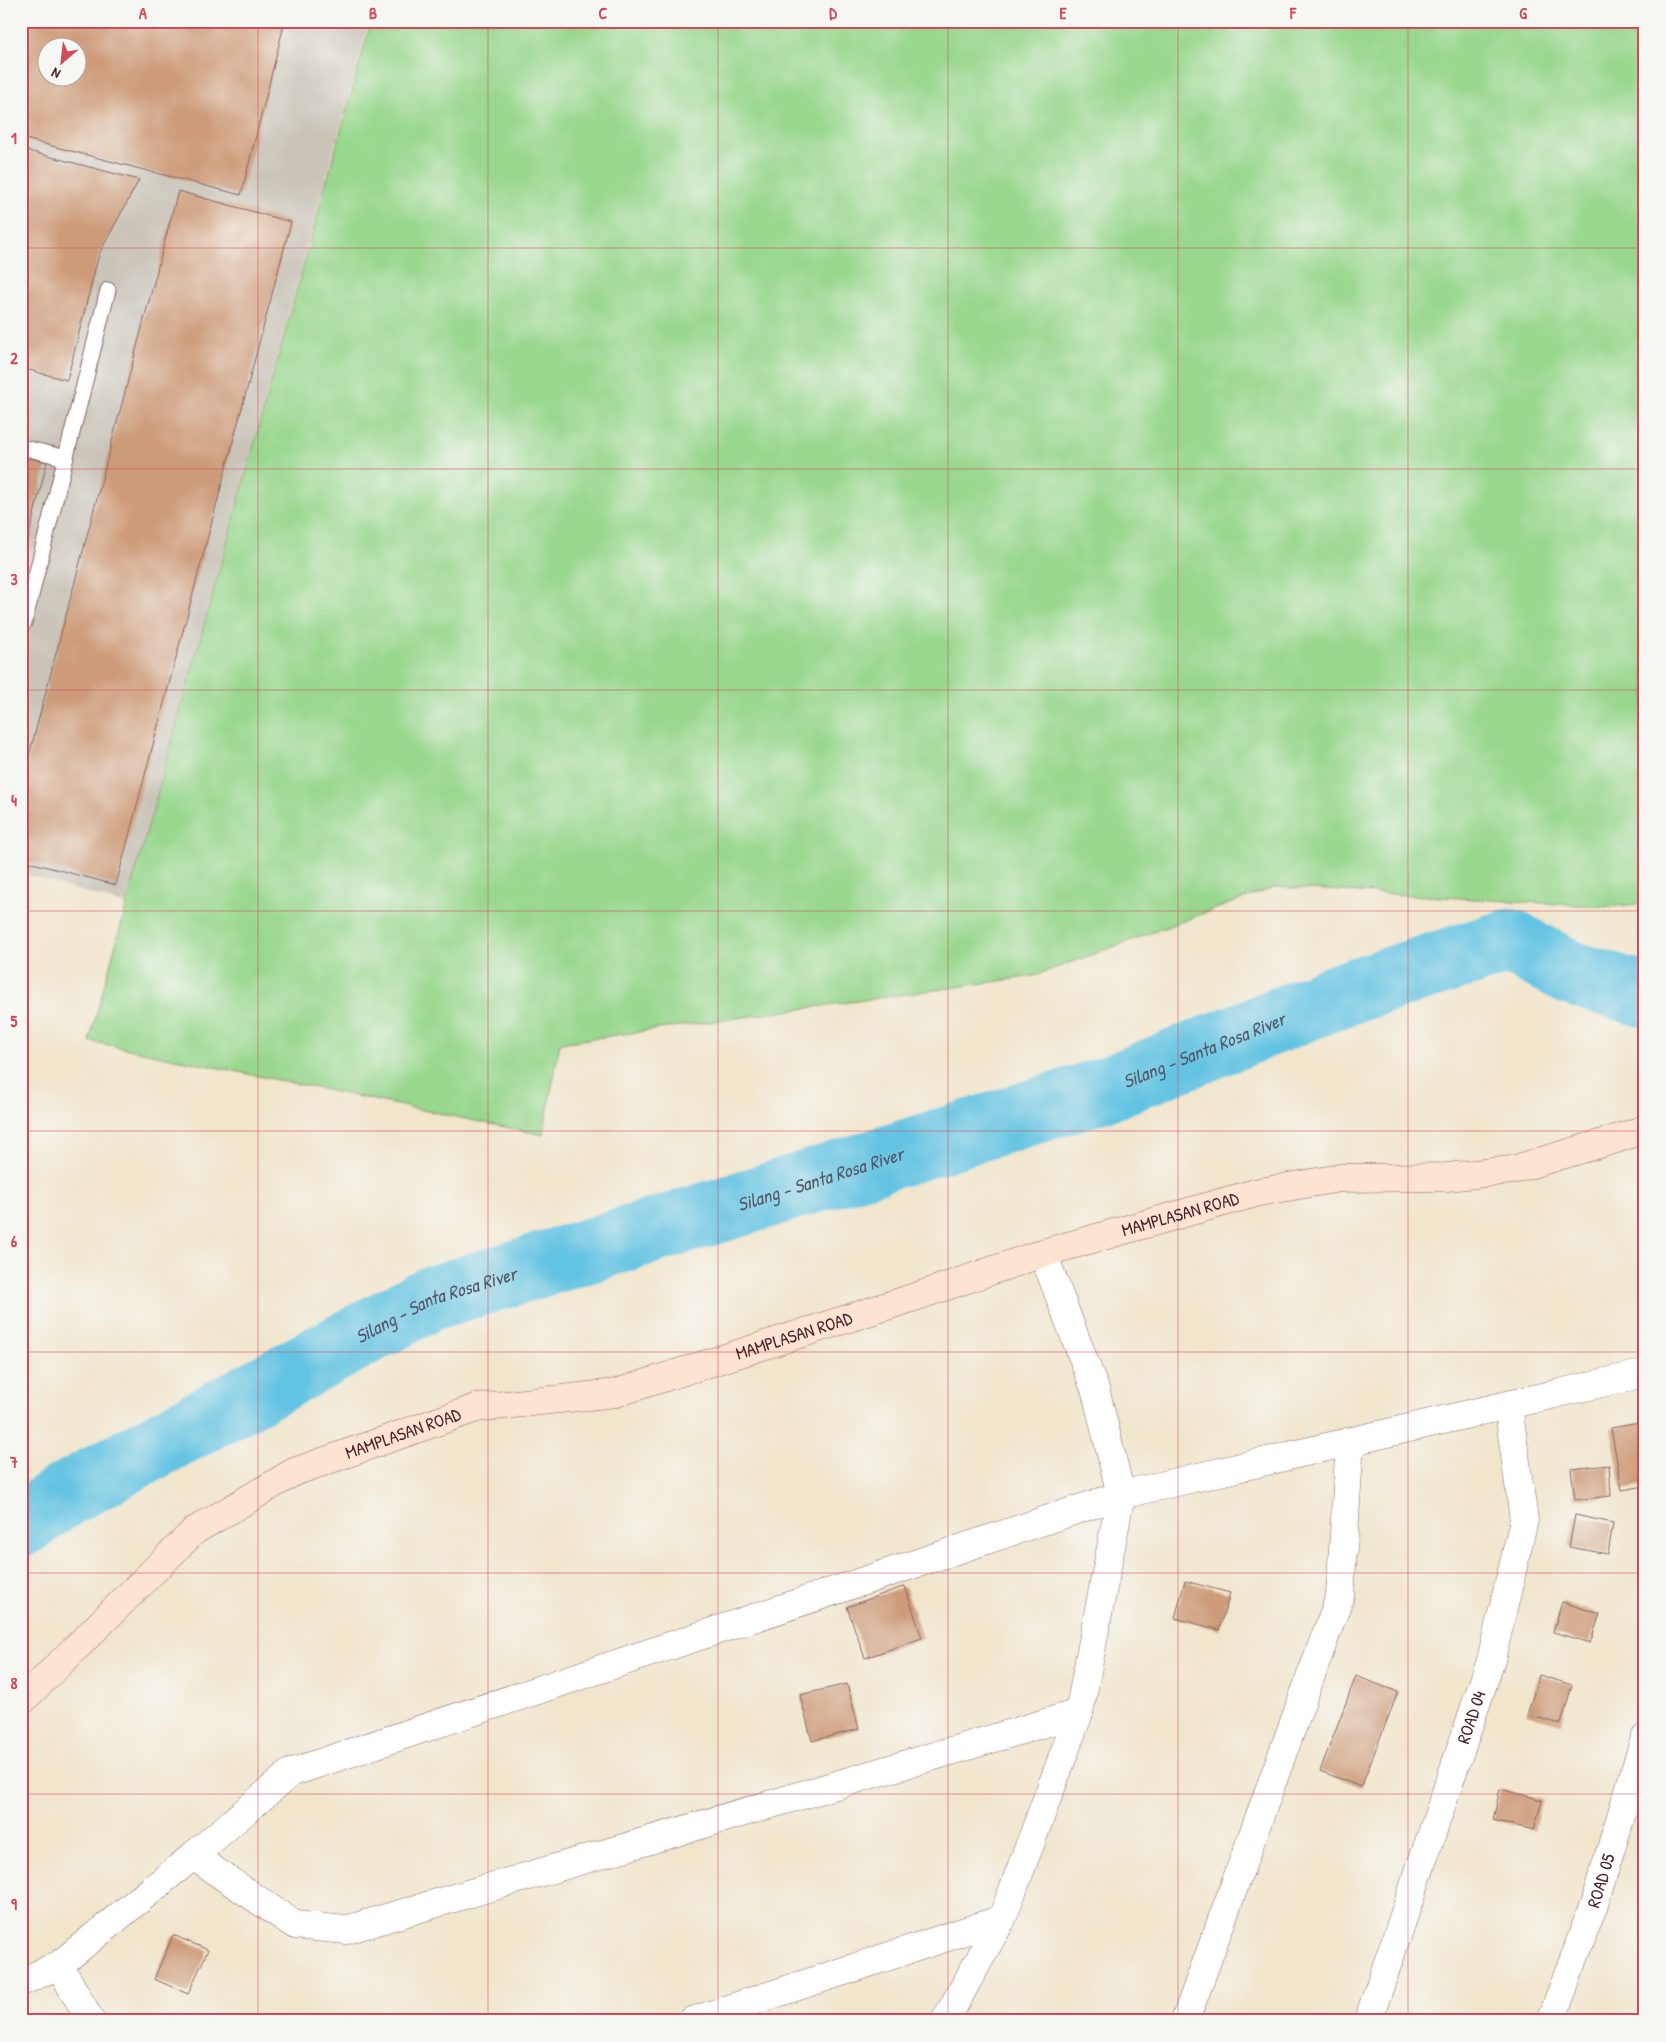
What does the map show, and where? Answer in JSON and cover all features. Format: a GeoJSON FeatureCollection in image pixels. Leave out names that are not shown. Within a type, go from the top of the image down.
{"type":"FeatureCollection","features":[{"type":"Feature","properties":{"kind":"street","name":"MAMPLASAN ROAD"},"geometry":{"type":"LineString","coordinates":[[21,1702],[194,1531],[294,1472],[476,1408],[616,1393],[915,1297],[1043,1253],[1259,1192],[1340,1178],[1447,1177],[1512,1170],[1645,1129]]}},
{"type":"Feature","properties":{"kind":"street"},"geometry":{"type":"LineString","coordinates":[[945,2021],[1002,1919],[1079,1713],[1121,1495],[1096,1392],[1043,1253]]}},
{"type":"Feature","properties":{"kind":"street"},"geometry":{"type":"LineString","coordinates":[[21,1982],[59,1965],[193,1856],[290,1773],[1121,1495],[1645,1373]]}},
{"type":"Feature","properties":{"kind":"street","name":"ROAD 04"},"geometry":{"type":"LineString","coordinates":[[1368,2021],[1491,1660],[1524,1520],[1508,1404]]}},
{"type":"Feature","properties":{"kind":"street"},"geometry":{"type":"LineString","coordinates":[[1185,2021],[1340,1596],[1350,1441]]}},
{"type":"Feature","properties":{"kind":"street"},"geometry":{"type":"LineString","coordinates":[[193,1856],[294,1924],[346,1930],[1079,1713]]}},
{"type":"Feature","properties":{"kind":"street","name":"ROAD 05"},"geometry":{"type":"LineString","coordinates":[[1551,2021],[1594,1904],[1645,1738]]}},
{"type":"Feature","properties":{"kind":"street"},"geometry":{"type":"LineString","coordinates":[[692,2021],[1002,1919]]}},
{"type":"Feature","properties":{"kind":"street"},"geometry":{"type":"LineString","coordinates":[[59,1965],[91,2021]]}},
{"type":"Feature","properties":{"kind":"lane"},"geometry":{"type":"LineString","coordinates":[[21,626],[24,623],[108,290]]}},
{"type":"Feature","properties":{"kind":"lane"},"geometry":{"type":"LineString","coordinates":[[21,447],[66,458]]}},
{"type":"Feature","properties":{"kind":"shaded area"},"geometry":{"type":"Polygon","coordinates":[[[21,21],[369,21],[126,905],[21,873],[21,21]]]}},
{"type":"Feature","properties":{"kind":"green space"},"geometry":{"type":"Polygon","coordinates":[[[371,21],[1645,21],[1645,903],[1609,907],[1275,887],[1034,976],[560,1043],[543,1135],[89,1041],[371,21]]]}},
{"type":"Feature","properties":{"kind":"building"},"geometry":{"type":"Polygon","coordinates":[[[21,21],[285,21],[241,195],[21,138],[21,21]]]}},
{"type":"Feature","properties":{"kind":"building"},"geometry":{"type":"Polygon","coordinates":[[[21,149],[139,180],[99,254],[67,380],[21,368],[21,149]]]}},
{"type":"Feature","properties":{"kind":"building"},"geometry":{"type":"Polygon","coordinates":[[[178,191],[291,222],[116,885],[21,860],[21,786],[178,191]]]}},
{"type":"Feature","properties":{"kind":"building"},"geometry":{"type":"Polygon","coordinates":[[[21,456],[47,462],[22,563],[21,563],[21,456]]]}},
{"type":"Feature","properties":{"kind":"building"},"geometry":{"type":"Polygon","coordinates":[[[1645,1422],[1645,1486],[1622,1490],[1611,1428],[1645,1422]]]}},
{"type":"Feature","properties":{"kind":"building"},"geometry":{"type":"Polygon","coordinates":[[[1609,1465],[1611,1496],[1575,1500],[1571,1469],[1609,1465]]]}},
{"type":"Feature","properties":{"kind":"building"},"geometry":{"type":"Polygon","coordinates":[[[1575,1515],[1613,1523],[1608,1554],[1569,1547],[1575,1515]]]}},
{"type":"Feature","properties":{"kind":"building"},"geometry":{"type":"Polygon","coordinates":[[[1185,1581],[1230,1593],[1219,1630],[1175,1618],[1185,1581]]]}},
{"type":"Feature","properties":{"kind":"building"},"geometry":{"type":"Polygon","coordinates":[[[905,1586],[922,1638],[865,1658],[847,1607],[905,1586]]]}},
{"type":"Feature","properties":{"kind":"building"},"geometry":{"type":"Polygon","coordinates":[[[1562,1602],[1600,1614],[1590,1643],[1553,1632],[1562,1602]]]}},
{"type":"Feature","properties":{"kind":"building"},"geometry":{"type":"Polygon","coordinates":[[[1539,1675],[1572,1685],[1561,1724],[1527,1715],[1539,1675]]]}},
{"type":"Feature","properties":{"kind":"building"},"geometry":{"type":"Polygon","coordinates":[[[1356,1676],[1398,1692],[1361,1787],[1320,1771],[1356,1676]]]}},
{"type":"Feature","properties":{"kind":"building"},"geometry":{"type":"Polygon","coordinates":[[[847,1684],[859,1729],[812,1741],[800,1695],[847,1684]]]}},
{"type":"Feature","properties":{"kind":"building"},"geometry":{"type":"Polygon","coordinates":[[[1500,1789],[1542,1800],[1534,1830],[1493,1820],[1500,1789]]]}},
{"type":"Feature","properties":{"kind":"building"},"geometry":{"type":"Polygon","coordinates":[[[173,1935],[208,1950],[188,1994],[154,1979],[173,1935]]]}},
{"type":"Feature","properties":{"kind":"waterway","name":"Silang - Santa Rosa River"},"geometry":{"type":"LineString","coordinates":[[21,1525],[63,1496],[429,1299],[715,1212],[1109,1088],[1343,994],[1510,941],[1573,974],[1645,995]]}}]}
